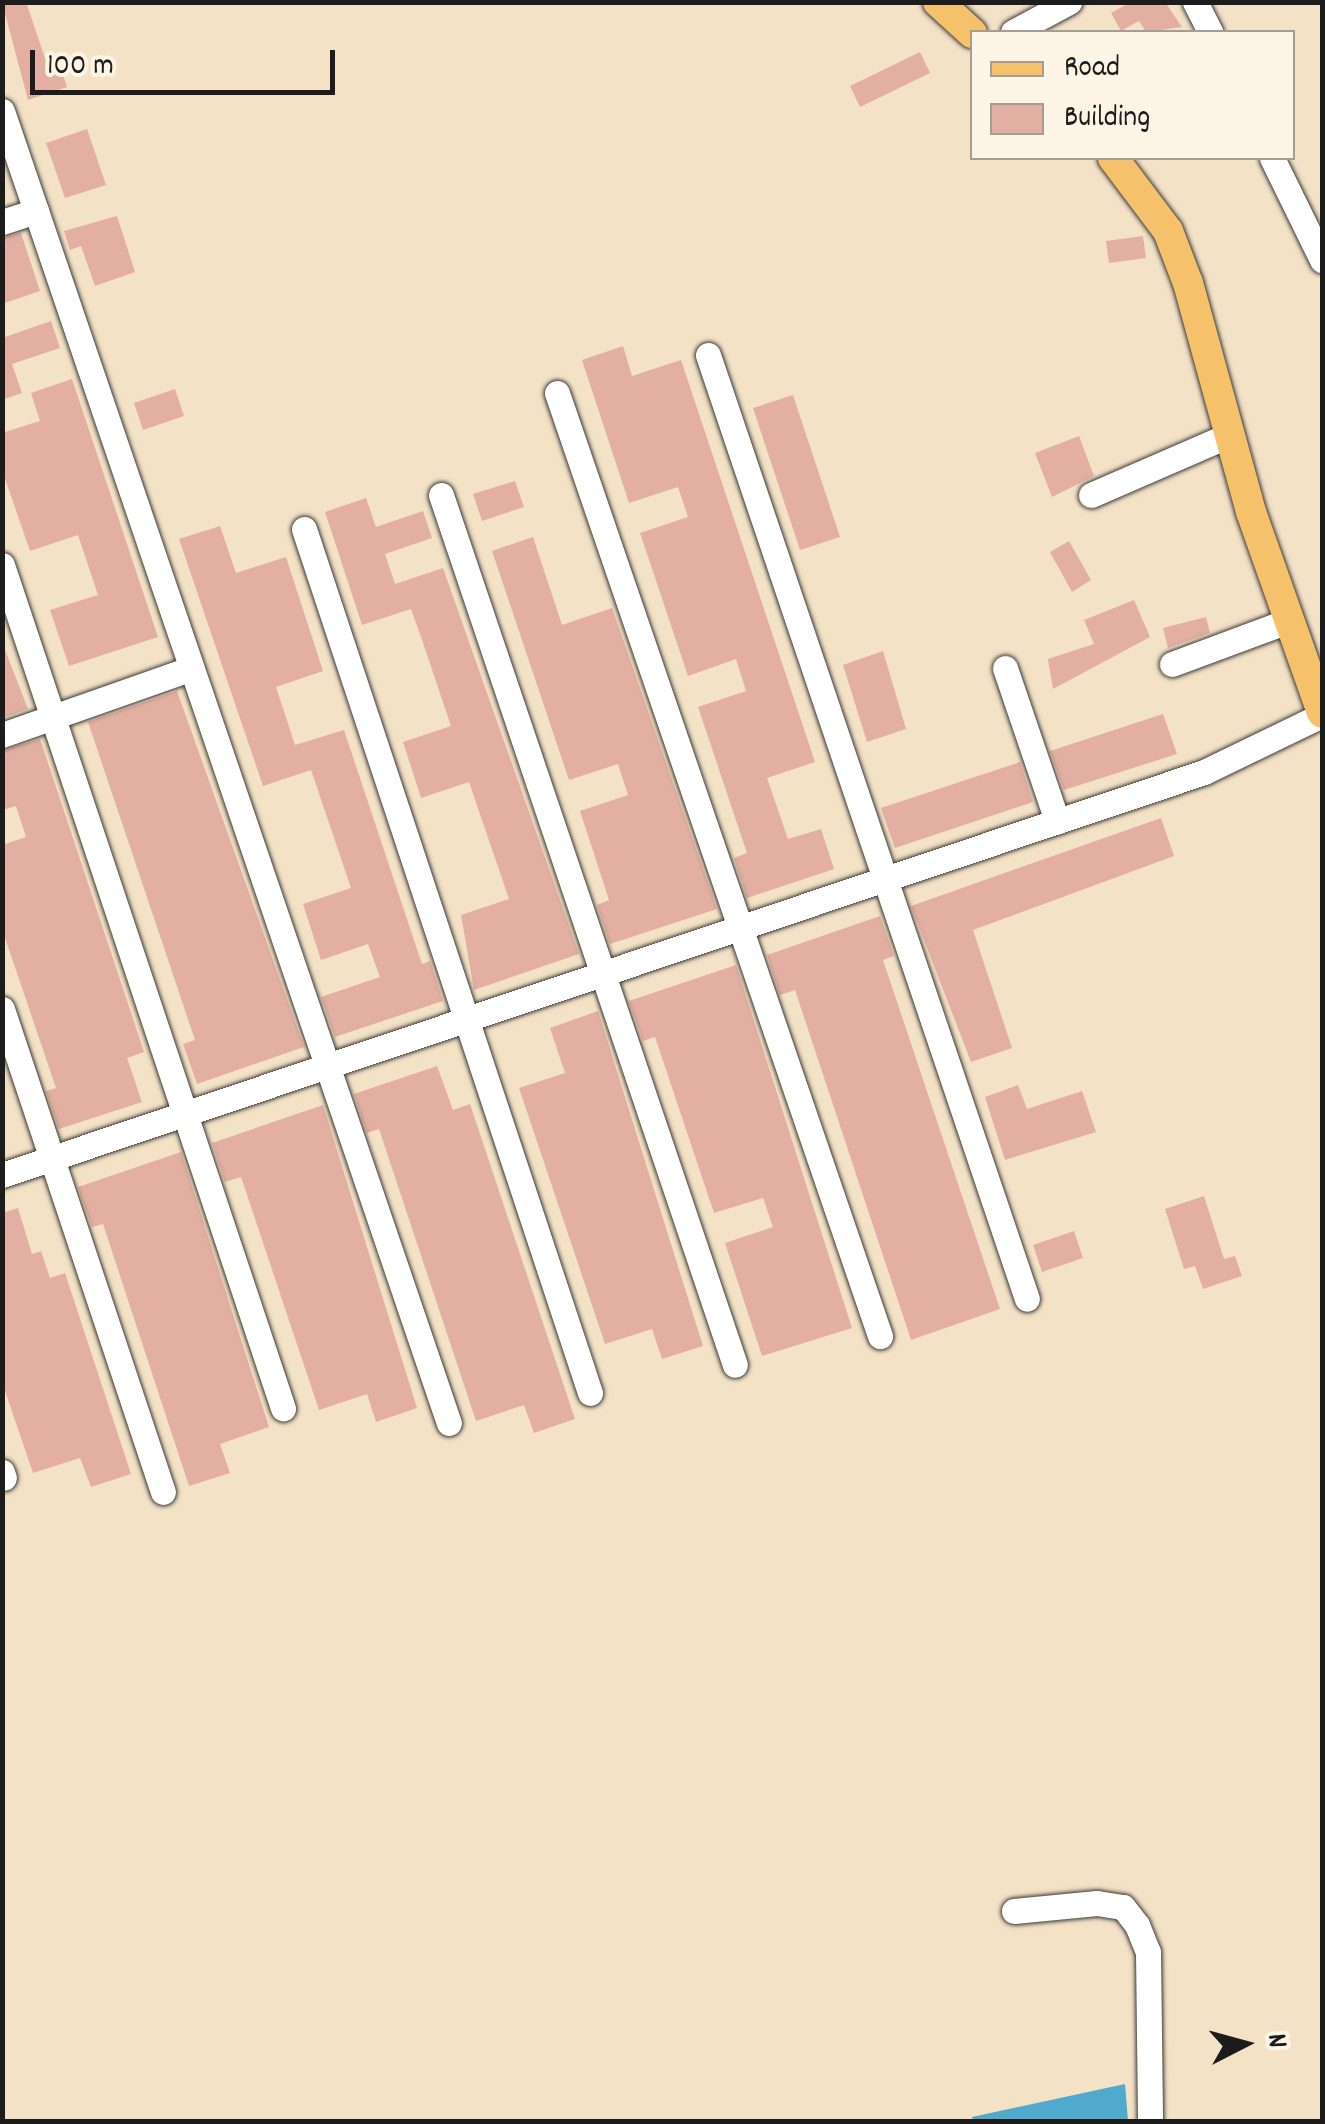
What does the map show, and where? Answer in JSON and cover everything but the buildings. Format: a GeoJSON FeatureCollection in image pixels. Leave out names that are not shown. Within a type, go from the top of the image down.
{"type":"FeatureCollection","features":[{"type":"Feature","properties":{"kind":"main road"},"geometry":{"type":"LineString","coordinates":[[938,2],[970,31]]}},
{"type":"Feature","properties":{"kind":"main road"},"geometry":{"type":"LineString","coordinates":[[1114,160],[1168,232],[1228,435],[1322,714]]}},
{"type":"Feature","properties":{"kind":"street"},"geometry":{"type":"LineString","coordinates":[[1017,30],[1069,2]]}},
{"type":"Feature","properties":{"kind":"street"},"geometry":{"type":"LineString","coordinates":[[1195,2],[1209,30]]}},
{"type":"Feature","properties":{"kind":"street"},"geometry":{"type":"LineString","coordinates":[[2,111],[448,1422]]}},
{"type":"Feature","properties":{"kind":"street"},"geometry":{"type":"LineString","coordinates":[[1273,160],[1322,260]]}},
{"type":"Feature","properties":{"kind":"street"},"geometry":{"type":"LineString","coordinates":[[2,222],[36,211]]}},
{"type":"Feature","properties":{"kind":"street"},"geometry":{"type":"LineString","coordinates":[[708,355],[1027,1299]]}},
{"type":"Feature","properties":{"kind":"street"},"geometry":{"type":"LineString","coordinates":[[556,393],[880,1336]]}},
{"type":"Feature","properties":{"kind":"street"},"geometry":{"type":"LineString","coordinates":[[1091,495],[1228,435]]}},
{"type":"Feature","properties":{"kind":"street"},"geometry":{"type":"LineString","coordinates":[[441,495],[735,1365]]}},
{"type":"Feature","properties":{"kind":"street"},"geometry":{"type":"LineString","coordinates":[[304,529],[590,1393]]}},
{"type":"Feature","properties":{"kind":"street"},"geometry":{"type":"LineString","coordinates":[[2,565],[282,1408]]}},
{"type":"Feature","properties":{"kind":"street"},"geometry":{"type":"LineString","coordinates":[[1172,664],[1290,620]]}},
{"type":"Feature","properties":{"kind":"street"},"geometry":{"type":"LineString","coordinates":[[2,734],[192,668]]}},
{"type":"Feature","properties":{"kind":"street"},"geometry":{"type":"LineString","coordinates":[[1005,668],[1057,821]]}},
{"type":"Feature","properties":{"kind":"street"},"geometry":{"type":"LineString","coordinates":[[2,1175],[326,1062],[1204,772],[1322,714]]}},
{"type":"Feature","properties":{"kind":"street"},"geometry":{"type":"LineString","coordinates":[[2,1010],[163,1492]]}},
{"type":"Feature","properties":{"kind":"street"},"geometry":{"type":"LineString","coordinates":[[1014,1911],[1097,1903],[1123,1906],[1137,1925],[1148,1952],[1150,2122]]}},
{"type":"Feature","properties":{"kind":"water"},"geometry":{"type":"Polygon","coordinates":[[[1125,2084],[1128,2121],[973,2121],[972,2117],[1125,2084]]]}}]}
